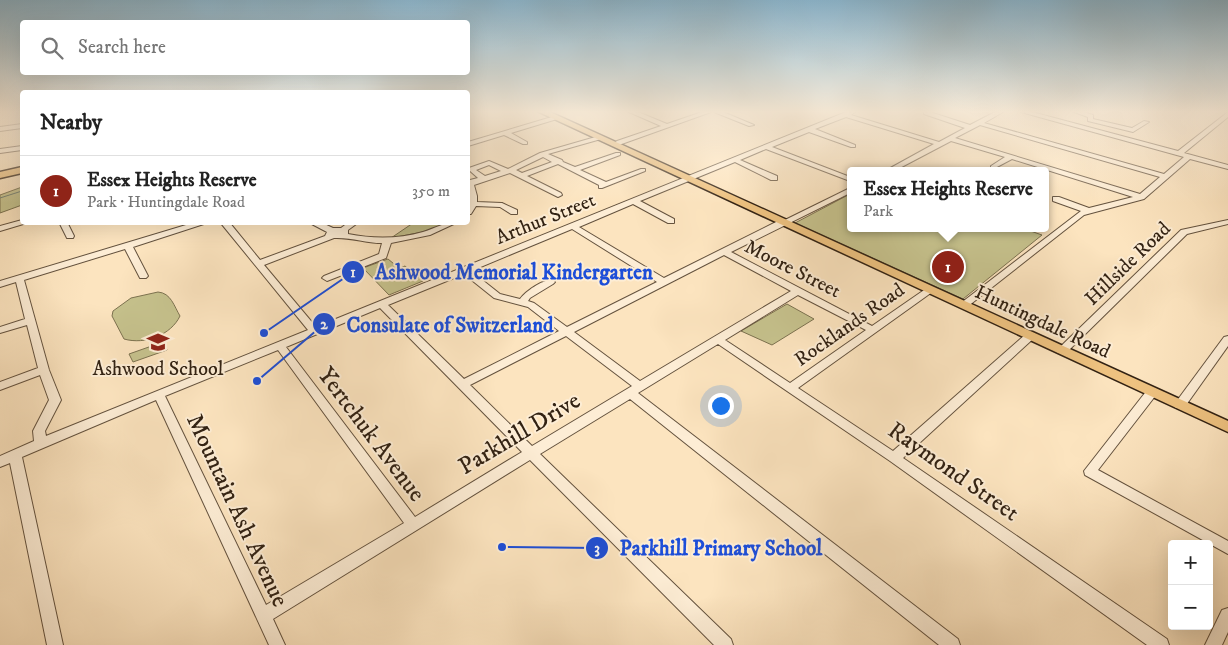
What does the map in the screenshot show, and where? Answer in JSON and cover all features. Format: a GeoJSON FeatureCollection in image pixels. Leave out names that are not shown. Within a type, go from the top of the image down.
{"type":"FeatureCollection","features":[{"type":"Feature","properties":{"kind":"main road","name":"Huntingdale Road"},"geometry":{"type":"LineString","coordinates":[[604,142],[617,152],[688,179],[1228,427]]}},
{"type":"Feature","properties":{"kind":"main road"},"geometry":{"type":"LineString","coordinates":[[0,175],[20,170]]}},
{"type":"Feature","properties":{"kind":"street"},"geometry":{"type":"LineString","coordinates":[[470,209],[474,204],[474,193],[470,186],[484,179],[510,171],[542,154],[587,142]]}},
{"type":"Feature","properties":{"kind":"street"},"geometry":{"type":"LineString","coordinates":[[576,169],[636,142]]}},
{"type":"Feature","properties":{"kind":"street","name":"Arthur Street"},"geometry":{"type":"LineString","coordinates":[[0,462],[40,443],[278,345],[779,142]]}},
{"type":"Feature","properties":{"kind":"street"},"geometry":{"type":"LineString","coordinates":[[843,142],[853,146]]}},
{"type":"Feature","properties":{"kind":"street"},"geometry":{"type":"LineString","coordinates":[[934,142],[940,144]]}},
{"type":"Feature","properties":{"kind":"street"},"geometry":{"type":"LineString","coordinates":[[896,167],[945,142]]}},
{"type":"Feature","properties":{"kind":"street"},"geometry":{"type":"LineString","coordinates":[[962,142],[1044,167]]}},
{"type":"Feature","properties":{"kind":"street"},"geometry":{"type":"LineString","coordinates":[[1046,142],[1165,176]]}},
{"type":"Feature","properties":{"kind":"street"},"geometry":{"type":"LineString","coordinates":[[1135,142],[1228,167]]}},
{"type":"Feature","properties":{"kind":"street"},"geometry":{"type":"LineString","coordinates":[[1179,154],[1194,142]]}},
{"type":"Feature","properties":{"kind":"street"},"geometry":{"type":"LineString","coordinates":[[766,147],[847,178]]}},
{"type":"Feature","properties":{"kind":"street"},"geometry":{"type":"LineString","coordinates":[[0,151],[20,148]]}},
{"type":"Feature","properties":{"kind":"street"},"geometry":{"type":"LineString","coordinates":[[542,154],[576,169],[604,185],[644,170]]}},
{"type":"Feature","properties":{"kind":"street"},"geometry":{"type":"LineString","coordinates":[[964,306],[1081,213],[1141,197],[1189,156]]}},
{"type":"Feature","properties":{"kind":"street"},"geometry":{"type":"LineString","coordinates":[[995,167],[1011,157]]}},
{"type":"Feature","properties":{"kind":"street"},"geometry":{"type":"LineString","coordinates":[[484,179],[471,169],[503,158]]}},
{"type":"Feature","properties":{"kind":"street"},"geometry":{"type":"LineString","coordinates":[[735,160],[774,178]]}},
{"type":"Feature","properties":{"kind":"street"},"geometry":{"type":"LineString","coordinates":[[523,175],[560,162]]}},
{"type":"Feature","properties":{"kind":"street"},"geometry":{"type":"LineString","coordinates":[[490,163],[523,175],[558,195]]}},
{"type":"Feature","properties":{"kind":"street"},"geometry":{"type":"LineString","coordinates":[[1049,169],[1141,197]]}},
{"type":"Feature","properties":{"kind":"street"},"geometry":{"type":"LineString","coordinates":[[463,384],[847,192]]}},
{"type":"Feature","properties":{"kind":"street"},"geometry":{"type":"LineString","coordinates":[[1056,199],[1089,211]]}},
{"type":"Feature","properties":{"kind":"street"},"geometry":{"type":"LineString","coordinates":[[633,201],[671,221]]}},
{"type":"Feature","properties":{"kind":"street"},"geometry":{"type":"LineString","coordinates":[[474,204],[502,205],[514,212]]}},
{"type":"Feature","properties":{"kind":"street","name":"Hillside Road"},"geometry":{"type":"LineString","coordinates":[[1062,350],[1184,232],[1227,222]]}},
{"type":"Feature","properties":{"kind":"street"},"geometry":{"type":"LineString","coordinates":[[0,229],[20,224]]}},
{"type":"Feature","properties":{"kind":"street"},"geometry":{"type":"LineString","coordinates":[[64,225],[70,236]]}},
{"type":"Feature","properties":{"kind":"street"},"geometry":{"type":"LineString","coordinates":[[0,284],[196,225]]}},
{"type":"Feature","properties":{"kind":"street"},"geometry":{"type":"LineString","coordinates":[[226,225],[314,331]]}},
{"type":"Feature","properties":{"kind":"street"},"geometry":{"type":"LineString","coordinates":[[317,225],[332,234]]}},
{"type":"Feature","properties":{"kind":"street"},"geometry":{"type":"LineString","coordinates":[[343,233],[352,225]]}},
{"type":"Feature","properties":{"kind":"street"},"geometry":{"type":"LineString","coordinates":[[259,264],[332,234],[343,233],[365,240],[387,241],[425,234],[447,225]]}},
{"type":"Feature","properties":{"kind":"street"},"geometry":{"type":"LineString","coordinates":[[572,226],[664,282]]}},
{"type":"Feature","properties":{"kind":"street"},"geometry":{"type":"LineString","coordinates":[[327,278],[384,256],[387,241]]}},
{"type":"Feature","properties":{"kind":"street"},"geometry":{"type":"LineString","coordinates":[[128,246],[143,276]]}},
{"type":"Feature","properties":{"kind":"street","name":"Moore Street"},"geometry":{"type":"LineString","coordinates":[[724,252],[873,330]]}},
{"type":"Feature","properties":{"kind":"street"},"geometry":{"type":"LineString","coordinates":[[464,269],[497,296],[531,305],[567,331],[634,389],[952,645]]}},
{"type":"Feature","properties":{"kind":"street"},"geometry":{"type":"LineString","coordinates":[[18,278],[44,370],[55,400],[40,431],[40,443]]}},
{"type":"Feature","properties":{"kind":"street"},"geometry":{"type":"LineString","coordinates":[[522,303],[527,296],[550,282]]}},
{"type":"Feature","properties":{"kind":"street","name":"Rocklands Road"},"geometry":{"type":"LineString","coordinates":[[790,388],[930,290]]}},
{"type":"Feature","properties":{"kind":"street","name":"Parkhill Drive"},"geometry":{"type":"LineString","coordinates":[[263,616],[798,291]]}},
{"type":"Feature","properties":{"kind":"street"},"geometry":{"type":"LineString","coordinates":[[380,304],[725,645]]}},
{"type":"Feature","properties":{"kind":"street"},"geometry":{"type":"LineString","coordinates":[[0,330],[31,320]]}},
{"type":"Feature","properties":{"kind":"street"},"geometry":{"type":"LineString","coordinates":[[894,458],[1030,336]]}},
{"type":"Feature","properties":{"kind":"street","name":"Raymond Street"},"geometry":{"type":"LineString","coordinates":[[717,339],[894,458],[1151,642]]}},
{"type":"Feature","properties":{"kind":"street"},"geometry":{"type":"LineString","coordinates":[[1180,405],[1228,339]]}},
{"type":"Feature","properties":{"kind":"street","name":"Yertchuk Avenue"},"geometry":{"type":"LineString","coordinates":[[278,345],[412,524]]}},
{"type":"Feature","properties":{"kind":"street"},"geometry":{"type":"LineString","coordinates":[[0,386],[44,370]]}},
{"type":"Feature","properties":{"kind":"street"},"geometry":{"type":"LineString","coordinates":[[1152,392],[1090,471],[1228,548]]}},
{"type":"Feature","properties":{"kind":"street","name":"Mountain Ash Avenue"},"geometry":{"type":"LineString","coordinates":[[159,395],[277,645]]}},
{"type":"Feature","properties":{"kind":"street"},"geometry":{"type":"LineString","coordinates":[[15,455],[55,645]]}},
{"type":"Feature","properties":{"kind":"street"},"geometry":{"type":"LineString","coordinates":[[1213,645],[1228,615]]}},
{"type":"Feature","properties":{"kind":"shaded area"},"geometry":{"type":"Polygon","coordinates":[[[20,188],[20,206],[0,213],[0,195],[20,188]]]}},
{"type":"Feature","properties":{"kind":"shaded area"},"geometry":{"type":"Polygon","coordinates":[[[847,196],[847,232],[1033,232],[1042,235],[963,299],[795,223],[847,196]]]}},
{"type":"Feature","properties":{"kind":"shaded area"},"geometry":{"type":"Polygon","coordinates":[[[410,225],[442,225],[423,232],[391,238],[410,225]]]}},
{"type":"Feature","properties":{"kind":"shaded area"},"geometry":{"type":"Polygon","coordinates":[[[388,259],[399,268],[405,266],[423,281],[389,295],[363,268],[388,259]]]}},
{"type":"Feature","properties":{"kind":"shaded area"},"geometry":{"type":"Polygon","coordinates":[[[158,292],[169,297],[174,304],[180,316],[176,323],[157,337],[140,341],[124,339],[112,316],[113,311],[131,298],[158,292]]]}},
{"type":"Feature","properties":{"kind":"shaded area"},"geometry":{"type":"Polygon","coordinates":[[[787,304],[814,319],[772,345],[741,331],[787,304]]]}},
{"type":"Feature","properties":{"kind":"shaded area"},"geometry":{"type":"Polygon","coordinates":[[[163,342],[167,350],[133,362],[129,354],[163,342]]]}},
{"type":"Feature","properties":{"kind":"waterway"},"geometry":{"type":"LineString","coordinates":[[0,198],[20,192]]}},
{"type":"Feature","properties":{"kind":"place","name":"Essex Heights Reserve"},"geometry":{"type":"Point","coordinates":[948,267]}},
{"type":"Feature","properties":{"kind":"place","name":"Ashwood Memorial Kindergarten"},"geometry":{"type":"Point","coordinates":[264,333]}},
{"type":"Feature","properties":{"kind":"place","name":"Ashwood School"},"geometry":{"type":"Point","coordinates":[158,342]}},
{"type":"Feature","properties":{"kind":"place","name":"Consulate of Switzerland"},"geometry":{"type":"Point","coordinates":[257,381]}},
{"type":"Feature","properties":{"kind":"place","name":"Parkhill Primary School"},"geometry":{"type":"Point","coordinates":[502,547]}}]}
